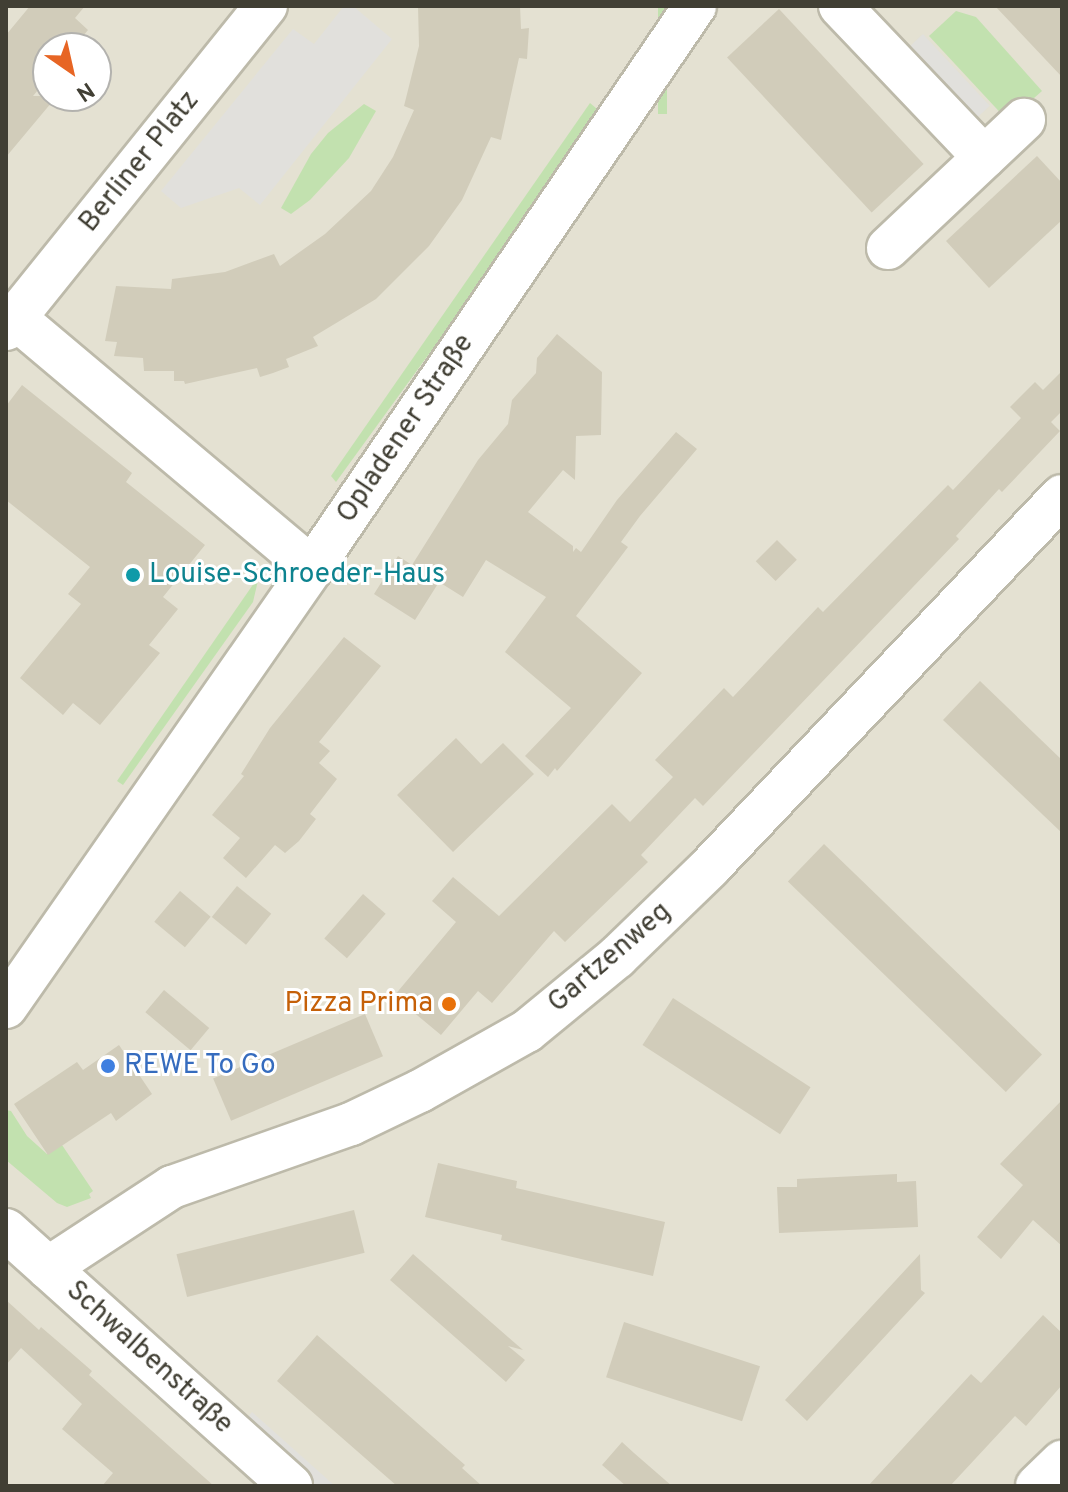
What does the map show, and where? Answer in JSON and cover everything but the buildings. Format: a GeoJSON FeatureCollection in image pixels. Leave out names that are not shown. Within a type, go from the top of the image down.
{"type":"FeatureCollection","features":[{"type":"Feature","properties":{"kind":"street","name":"Berliner Platz"},"geometry":{"type":"LineString","coordinates":[[266,6],[10,323],[312,568]]}},
{"type":"Feature","properties":{"kind":"street","name":"Opladener Straße"},"geometry":{"type":"LineString","coordinates":[[6,1007],[312,568],[695,6]]}},
{"type":"Feature","properties":{"kind":"street"},"geometry":{"type":"LineString","coordinates":[[840,6],[984,157]]}},
{"type":"Feature","properties":{"kind":"street"},"geometry":{"type":"LineString","coordinates":[[888,248],[1024,120]]}},
{"type":"Feature","properties":{"kind":"street","name":"Gartzenweg"},"geometry":{"type":"LineString","coordinates":[[48,1268],[172,1187],[351,1124],[420,1091],[527,1031],[617,957],[708,869],[1062,496]]}},
{"type":"Feature","properties":{"kind":"street","name":"Schwalbenstraße"},"geometry":{"type":"LineString","coordinates":[[6,1230],[291,1486]]}},
{"type":"Feature","properties":{"kind":"street"},"geometry":{"type":"LineString","coordinates":[[1037,1486],[1062,1462]]}},
{"type":"Feature","properties":{"kind":"shaded area"},"geometry":{"type":"Polygon","coordinates":[[[6,6],[1062,6],[1062,1486],[6,1486],[6,6]]]}},
{"type":"Feature","properties":{"kind":"shaded area"},"geometry":{"type":"Polygon","coordinates":[[[344,6],[353,6],[392,39],[260,205],[239,188],[181,208],[161,191],[293,29],[314,44],[344,6]]]}},
{"type":"Feature","properties":{"kind":"shaded area"},"geometry":{"type":"Polygon","coordinates":[[[923,34],[990,106],[972,123],[905,51],[923,34]]]}},
{"type":"Feature","properties":{"kind":"shaded area"},"geometry":{"type":"Polygon","coordinates":[[[252,1412],[335,1486],[315,1486],[243,1423],[252,1412]]]}},
{"type":"Feature","properties":{"kind":"green space"},"geometry":{"type":"Polygon","coordinates":[[[658,6],[667,6],[667,114],[658,114],[658,6]]]}},
{"type":"Feature","properties":{"kind":"green space"},"geometry":{"type":"Polygon","coordinates":[[[956,11],[976,17],[1042,91],[1008,121],[929,36],[956,11]]]}},
{"type":"Feature","properties":{"kind":"green space"},"geometry":{"type":"Polygon","coordinates":[[[590,103],[597,109],[442,336],[336,482],[331,476],[590,103]]]}},
{"type":"Feature","properties":{"kind":"green space"},"geometry":{"type":"Polygon","coordinates":[[[364,104],[376,111],[349,158],[310,200],[291,214],[281,208],[311,154],[328,133],[364,104]]]}},
{"type":"Feature","properties":{"kind":"green space"},"geometry":{"type":"Polygon","coordinates":[[[259,576],[253,602],[123,785],[117,781],[259,576]]]}},
{"type":"Feature","properties":{"kind":"green space"},"geometry":{"type":"Polygon","coordinates":[[[6,1110],[11,1111],[27,1136],[47,1154],[62,1145],[93,1191],[89,1194],[91,1198],[67,1207],[57,1203],[6,1160],[6,1110]]]}},
{"type":"Feature","properties":{"kind":"place","name":"Louise-Schroeder-Haus"},"geometry":{"type":"Point","coordinates":[133,575]}},
{"type":"Feature","properties":{"kind":"place","name":"Pizza Prima"},"geometry":{"type":"Point","coordinates":[449,1004]}},
{"type":"Feature","properties":{"kind":"place","name":"REWE To Go"},"geometry":{"type":"Point","coordinates":[108,1066]}}]}
